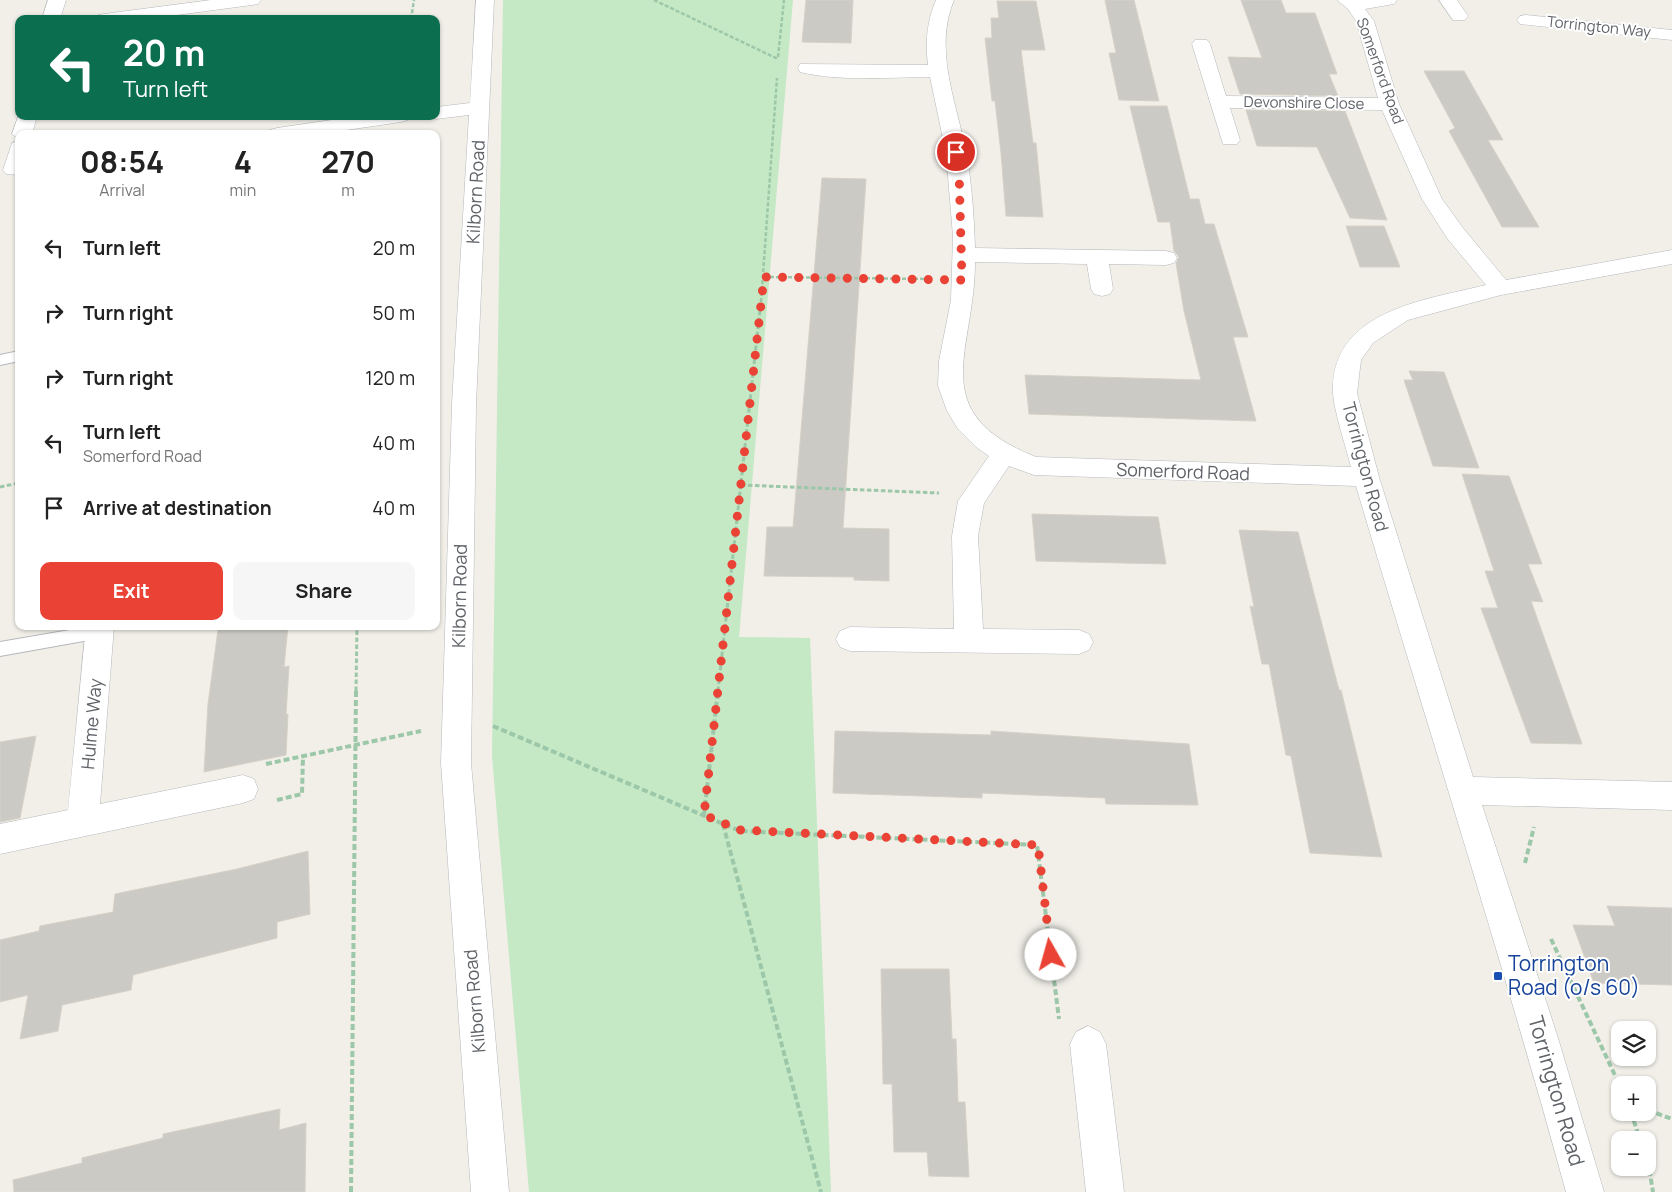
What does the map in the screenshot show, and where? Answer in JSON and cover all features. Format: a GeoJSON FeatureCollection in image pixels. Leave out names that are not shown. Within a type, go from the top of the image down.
{"type":"FeatureCollection","features":[{"type":"Feature","properties":{"kind":"street"},"geometry":{"type":"LineString","coordinates":[[53,15],[57,0]]}},
{"type":"Feature","properties":{"kind":"street"},"geometry":{"type":"LineString","coordinates":[[135,15],[252,0]]}},
{"type":"Feature","properties":{"kind":"street","name":"Kilborn Road"},"geometry":{"type":"LineString","coordinates":[[485,0],[481,108],[464,404],[456,763],[490,1192]]}},
{"type":"Feature","properties":{"kind":"street","name":"Somerford Road"},"geometry":{"type":"LineString","coordinates":[[945,0],[937,26],[938,70],[959,169],[963,255],[962,300],[950,363],[953,397],[967,426],[1003,455],[1034,466],[1366,477]]}},
{"type":"Feature","properties":{"kind":"street","name":"Somerford Road"},"geometry":{"type":"LineString","coordinates":[[1350,2],[1388,0]]}},
{"type":"Feature","properties":{"kind":"street"},"geometry":{"type":"LineString","coordinates":[[1448,0],[1459,16]]}},
{"type":"Feature","properties":{"kind":"street","name":"Somerford Road"},"geometry":{"type":"LineString","coordinates":[[1350,2],[1366,21],[1389,104],[1432,199],[1455,233],[1501,288]]}},
{"type":"Feature","properties":{"kind":"street","name":"Torrington Way"},"geometry":{"type":"LineString","coordinates":[[1526,20],[1672,35]]}},
{"type":"Feature","properties":{"kind":"street","name":"Devonshire Close"},"geometry":{"type":"LineString","coordinates":[[1201,44],[1230,140]]}},
{"type":"Feature","properties":{"kind":"street"},"geometry":{"type":"LineString","coordinates":[[807,68],[842,80],[938,70]]}},
{"type":"Feature","properties":{"kind":"street","name":"Devonshire Close"},"geometry":{"type":"LineString","coordinates":[[1220,102],[1389,104]]}},
{"type":"Feature","properties":{"kind":"street"},"geometry":{"type":"LineString","coordinates":[[440,112],[481,108]]}},
{"type":"Feature","properties":{"kind":"street"},"geometry":{"type":"LineString","coordinates":[[305,130],[373,120]]}},
{"type":"Feature","properties":{"kind":"street"},"geometry":{"type":"LineString","coordinates":[[11,171],[15,159]]}},
{"type":"Feature","properties":{"kind":"street"},"geometry":{"type":"LineString","coordinates":[[963,255],[1166,258]]}},
{"type":"Feature","properties":{"kind":"street"},"geometry":{"type":"LineString","coordinates":[[1097,257],[1102,289]]}},
{"type":"Feature","properties":{"kind":"street","name":"Torrington Road"},"geometry":{"type":"LineString","coordinates":[[1585,1192],[1541,1038],[1462,791],[1366,477],[1345,393],[1349,359],[1365,337],[1400,314],[1501,288],[1672,258]]}},
{"type":"Feature","properties":{"kind":"street"},"geometry":{"type":"LineString","coordinates":[[969,642],[964,536],[971,501],[1003,455]]}},
{"type":"Feature","properties":{"kind":"street","name":"Hulme Way"},"geometry":{"type":"LineString","coordinates":[[83,822],[100,630]]}},
{"type":"Feature","properties":{"kind":"street"},"geometry":{"type":"LineString","coordinates":[[850,639],[1079,642]]}},
{"type":"Feature","properties":{"kind":"street"},"geometry":{"type":"LineString","coordinates":[[0,839],[243,789]]}},
{"type":"Feature","properties":{"kind":"street"},"geometry":{"type":"LineString","coordinates":[[1462,791],[1672,796]]}},
{"type":"Feature","properties":{"kind":"street"},"geometry":{"type":"LineString","coordinates":[[1088,1044],[1105,1192]]}},
{"type":"Feature","properties":{"kind":"lane"},"geometry":{"type":"LineString","coordinates":[[0,360],[15,357]]}},
{"type":"Feature","properties":{"kind":"lane"},"geometry":{"type":"LineString","coordinates":[[0,649],[95,630]]}},
{"type":"Feature","properties":{"kind":"path"},"geometry":{"type":"LineString","coordinates":[[412,15],[414,0]]}},
{"type":"Feature","properties":{"kind":"path"},"geometry":{"type":"LineString","coordinates":[[654,0],[778,59],[801,59],[807,68]]}},
{"type":"Feature","properties":{"kind":"path"},"geometry":{"type":"LineString","coordinates":[[778,59],[784,0]]}},
{"type":"Feature","properties":{"kind":"path"},"geometry":{"type":"LineString","coordinates":[[704,815],[764,277],[778,69]]}},
{"type":"Feature","properties":{"kind":"path"},"geometry":{"type":"LineString","coordinates":[[764,277],[962,280]]}},
{"type":"Feature","properties":{"kind":"path"},"geometry":{"type":"LineString","coordinates":[[0,486],[15,484]]}},
{"type":"Feature","properties":{"kind":"path"},"geometry":{"type":"LineString","coordinates":[[742,485],[934,492],[971,501]]}},
{"type":"Feature","properties":{"kind":"path"},"geometry":{"type":"LineString","coordinates":[[351,1192],[357,630]]}},
{"type":"Feature","properties":{"kind":"path"},"geometry":{"type":"LineString","coordinates":[[303,756],[302,794],[265,802],[243,789],[257,766],[303,756],[356,745],[428,729],[433,738],[496,726],[740,830],[1038,845],[1060,1028],[1088,1044]]}},
{"type":"Feature","properties":{"kind":"path"},"geometry":{"type":"LineString","coordinates":[[1524,793],[1534,824],[1524,868]]}},
{"type":"Feature","properties":{"kind":"path"},"geometry":{"type":"LineString","coordinates":[[723,823],[821,1192]]}},
{"type":"Feature","properties":{"kind":"path"},"geometry":{"type":"LineString","coordinates":[[1550,938],[1615,1076]]}},
{"type":"Feature","properties":{"kind":"path"},"geometry":{"type":"LineString","coordinates":[[1656,1113],[1672,1119]]}},
{"type":"Feature","properties":{"kind":"path"},"geometry":{"type":"LineString","coordinates":[[1650,1176],[1653,1192]]}},
{"type":"Feature","properties":{"kind":"green space"},"geometry":{"type":"Polygon","coordinates":[[[503,0],[793,0],[739,637],[810,638],[831,1192],[529,1192],[492,756],[503,0]]]}},
{"type":"Feature","properties":{"kind":"building"},"geometry":{"type":"Polygon","coordinates":[[[806,0],[853,0],[851,43],[802,42],[806,0]]]}},
{"type":"Feature","properties":{"kind":"building"},"geometry":{"type":"Polygon","coordinates":[[[1105,0],[1134,0],[1159,101],[1119,100],[1109,53],[1116,53],[1105,0]]]}},
{"type":"Feature","properties":{"kind":"building"},"geometry":{"type":"Polygon","coordinates":[[[1241,0],[1281,0],[1286,13],[1315,13],[1337,74],[1329,74],[1338,96],[1240,94],[1228,57],[1262,58],[1241,0]]]}},
{"type":"Feature","properties":{"kind":"building"},"geometry":{"type":"Polygon","coordinates":[[[997,1],[1036,1],[1045,50],[1021,50],[1033,143],[1036,143],[1043,217],[1006,216],[995,101],[992,101],[985,38],[992,38],[991,18],[999,18],[997,1]]]}},
{"type":"Feature","properties":{"kind":"building"},"geometry":{"type":"Polygon","coordinates":[[[1424,71],[1464,71],[1503,140],[1488,140],[1539,227],[1502,227],[1449,131],[1455,128],[1424,71]]]}},
{"type":"Feature","properties":{"kind":"building"},"geometry":{"type":"Polygon","coordinates":[[[1130,106],[1167,106],[1190,199],[1199,199],[1205,224],[1214,224],[1248,337],[1233,337],[1256,421],[1029,414],[1025,375],[1201,380],[1184,311],[1176,263],[1179,257],[1174,251],[1170,222],[1158,222],[1130,106]]]}},
{"type":"Feature","properties":{"kind":"building"},"geometry":{"type":"Polygon","coordinates":[[[1246,110],[1345,111],[1387,220],[1350,218],[1317,147],[1257,146],[1246,110]]]}},
{"type":"Feature","properties":{"kind":"building"},"geometry":{"type":"Polygon","coordinates":[[[822,178],[866,179],[843,528],[889,529],[889,581],[854,580],[854,577],[764,576],[767,527],[793,527],[822,178]]]}},
{"type":"Feature","properties":{"kind":"building"},"geometry":{"type":"Polygon","coordinates":[[[1346,226],[1384,226],[1400,267],[1360,267],[1346,226]]]}},
{"type":"Feature","properties":{"kind":"building"},"geometry":{"type":"Polygon","coordinates":[[[1409,371],[1444,372],[1479,468],[1433,466],[1404,380],[1413,380],[1409,371]]]}},
{"type":"Feature","properties":{"kind":"building"},"geometry":{"type":"Polygon","coordinates":[[[1462,474],[1509,476],[1542,564],[1528,564],[1543,602],[1531,601],[1582,744],[1531,743],[1481,608],[1498,608],[1485,571],[1494,571],[1462,474]]]}},
{"type":"Feature","properties":{"kind":"building"},"geometry":{"type":"Polygon","coordinates":[[[1032,514],[1158,517],[1166,564],[1036,561],[1032,514]]]}},
{"type":"Feature","properties":{"kind":"building"},"geometry":{"type":"Polygon","coordinates":[[[1239,530],[1298,532],[1339,690],[1341,690],[1382,857],[1310,853],[1291,756],[1286,755],[1269,664],[1262,664],[1250,606],[1254,607],[1239,530]]]}},
{"type":"Feature","properties":{"kind":"building"},"geometry":{"type":"Polygon","coordinates":[[[218,630],[288,630],[284,667],[289,666],[286,755],[204,772],[208,704],[218,630]]]}},
{"type":"Feature","properties":{"kind":"building"},"geometry":{"type":"Polygon","coordinates":[[[835,731],[991,735],[991,731],[1189,744],[1198,805],[1106,804],[1105,798],[982,793],[982,798],[833,793],[835,731]]]}},
{"type":"Feature","properties":{"kind":"building"},"geometry":{"type":"Polygon","coordinates":[[[36,736],[20,818],[0,822],[0,742],[36,736]]]}},
{"type":"Feature","properties":{"kind":"building"},"geometry":{"type":"Polygon","coordinates":[[[308,851],[310,914],[277,922],[277,938],[133,975],[131,990],[62,1005],[58,1031],[20,1039],[28,995],[0,1002],[0,940],[39,931],[40,926],[113,912],[115,894],[237,869],[308,851]]]}},
{"type":"Feature","properties":{"kind":"building"},"geometry":{"type":"Polygon","coordinates":[[[1607,906],[1672,908],[1672,985],[1594,983],[1573,925],[1615,926],[1607,906]]]}},
{"type":"Feature","properties":{"kind":"building"},"geometry":{"type":"Polygon","coordinates":[[[881,969],[949,969],[952,1039],[956,1039],[958,1102],[965,1102],[969,1177],[929,1176],[927,1152],[894,1152],[892,1084],[883,1084],[881,969]]]}},
{"type":"Feature","properties":{"kind":"building"},"geometry":{"type":"Polygon","coordinates":[[[280,1109],[279,1130],[306,1123],[305,1192],[14,1192],[13,1180],[82,1163],[82,1158],[163,1138],[163,1134],[280,1109]]]}},
{"type":"Feature","properties":{"kind":"place","name":"Torrington Road (o/s 60)"},"geometry":{"type":"Point","coordinates":[1498,976]}},
{"type":"Feature","properties":{"kind":"route"},"geometry":{"type":"LineString","coordinates":[[956,152],[959,169],[963,255],[962,280],[764,277],[704,815],[740,830],[1038,845],[1051,955]]}}]}
